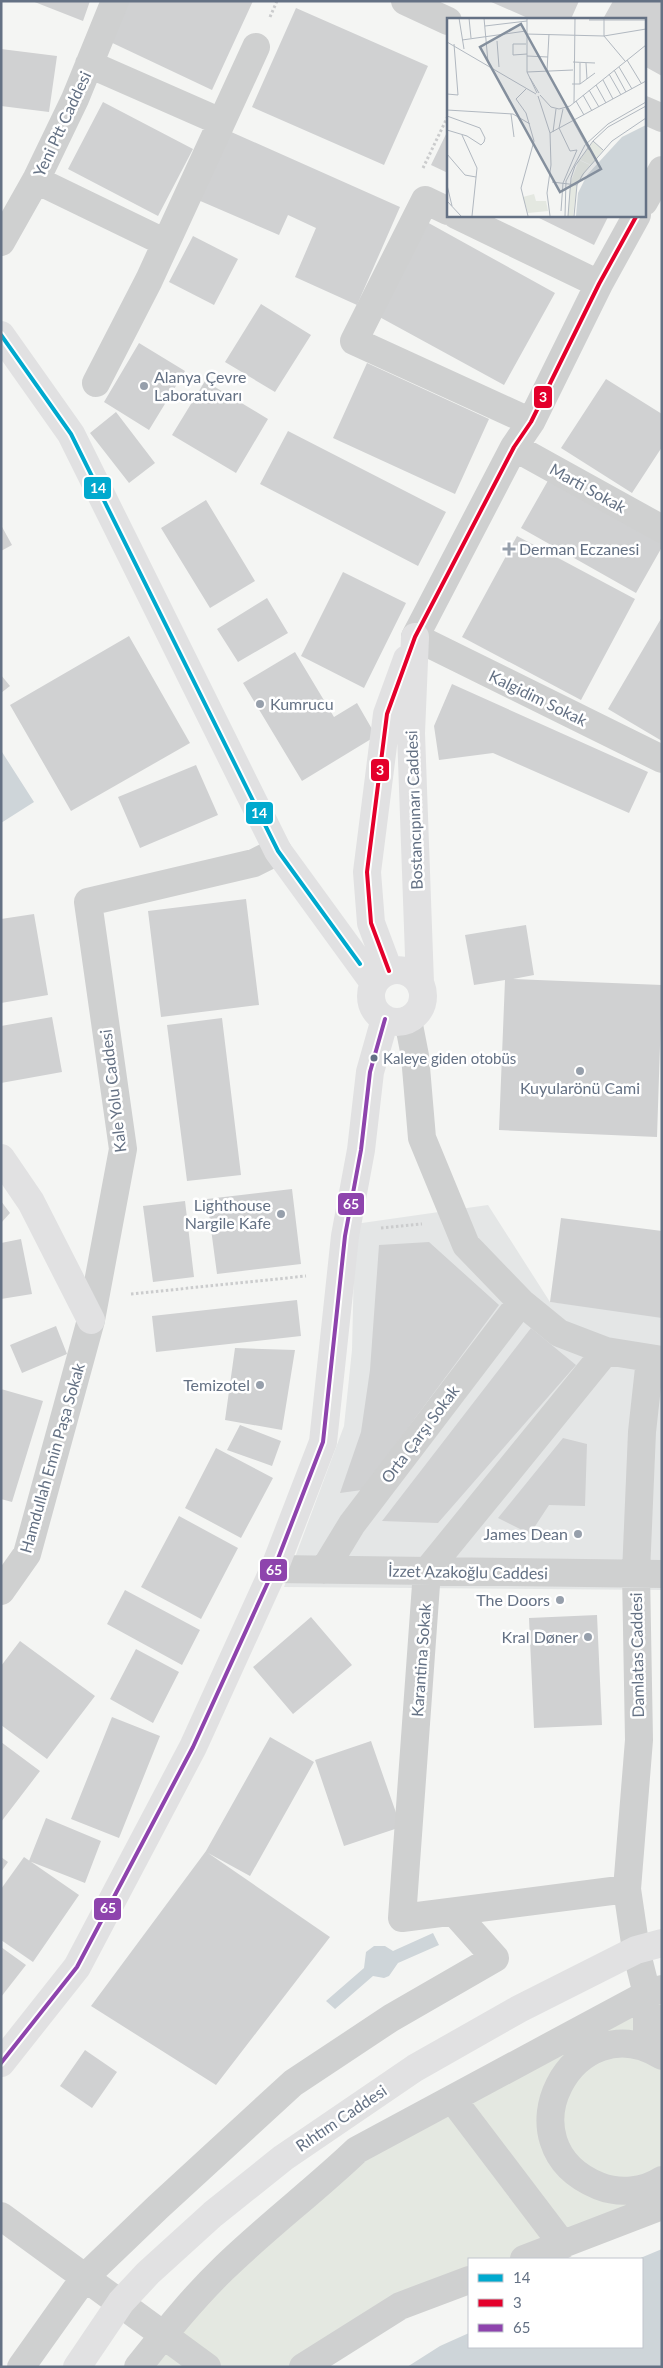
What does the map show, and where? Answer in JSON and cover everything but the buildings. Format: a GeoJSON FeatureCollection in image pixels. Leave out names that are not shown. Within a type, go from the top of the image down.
{"type":"FeatureCollection","features":[{"type":"Feature","properties":{"kind":"street","name":"Yeni Ptt Caddesi"},"geometry":{"type":"LineString","coordinates":[[1,242],[36,180],[75,99],[115,1]]}},
{"type":"Feature","properties":{"kind":"street"},"geometry":{"type":"LineString","coordinates":[[405,1],[447,21]]}},
{"type":"Feature","properties":{"kind":"street"},"geometry":{"type":"LineString","coordinates":[[96,383],[166,243],[256,47]]}},
{"type":"Feature","properties":{"kind":"street"},"geometry":{"type":"LineString","coordinates":[[89,64],[221,122]]}},
{"type":"Feature","properties":{"kind":"street"},"geometry":{"type":"LineString","coordinates":[[646,111],[662,118]]}},
{"type":"Feature","properties":{"kind":"street"},"geometry":{"type":"LineString","coordinates":[[646,198],[662,170]]}},
{"type":"Feature","properties":{"kind":"street"},"geometry":{"type":"LineString","coordinates":[[36,180],[166,243]]}},
{"type":"Feature","properties":{"kind":"street"},"geometry":{"type":"LineString","coordinates":[[437,206],[354,341],[531,422]]}},
{"type":"Feature","properties":{"kind":"street"},"geometry":{"type":"LineString","coordinates":[[458,216],[599,284]]}},
{"type":"Feature","properties":{"kind":"street","name":"Bostancıpınarı Caddesi"},"geometry":{"type":"LineString","coordinates":[[382,977],[371,923],[367,872],[387,714],[415,637],[514,446],[531,422],[599,284],[636,216]]}},
{"type":"Feature","properties":{"kind":"street"},"geometry":{"type":"LineString","coordinates":[[1,335],[71,434],[278,851],[382,977]]}},
{"type":"Feature","properties":{"kind":"street","name":"Marti Sokak"},"geometry":{"type":"LineString","coordinates":[[514,446],[662,529]]}},
{"type":"Feature","properties":{"kind":"street","name":"Bostancıpınarı Caddesi"},"geometry":{"type":"LineString","coordinates":[[415,637],[412,733],[420,983]]}},
{"type":"Feature","properties":{"kind":"street","name":"Kalgidim Sokak"},"geometry":{"type":"LineString","coordinates":[[415,637],[662,759]]}},
{"type":"Feature","properties":{"kind":"street","name":"Kale Yolu Caddesi"},"geometry":{"type":"LineString","coordinates":[[93,1309],[123,1149],[88,902],[254,863],[278,851]]}},
{"type":"Feature","properties":{"kind":"street"},"geometry":{"type":"LineString","coordinates":[[407,972],[420,983],[423,990],[422,1004],[414,1016],[396,1020],[379,1015],[372,1003],[382,977],[407,972]]}},
{"type":"Feature","properties":{"kind":"street"},"geometry":{"type":"LineString","coordinates":[[396,1020],[415,1056],[422,1138],[466,1245],[521,1302],[559,1333],[606,1351],[656,1359]]}},
{"type":"Feature","properties":{"kind":"street"},"geometry":{"type":"LineString","coordinates":[[1,2063],[77,1967],[193,1747],[274,1569],[323,1442],[345,1236],[361,1150],[370,1072],[396,1020]]}},
{"type":"Feature","properties":{"kind":"street"},"geometry":{"type":"LineString","coordinates":[[1,1158],[31,1202],[93,1309]]}},
{"type":"Feature","properties":{"kind":"street","name":"Orta Çarşı Sokak"},"geometry":{"type":"LineString","coordinates":[[324,1570],[352,1524],[521,1302]]}},
{"type":"Feature","properties":{"kind":"street","name":"Hamdullah Emin Paşa Sokak"},"geometry":{"type":"LineString","coordinates":[[1,1592],[26,1554],[93,1309]]}},
{"type":"Feature","properties":{"kind":"street"},"geometry":{"type":"LineString","coordinates":[[427,1571],[606,1351]]}},
{"type":"Feature","properties":{"kind":"street","name":"Damlatas Caddesi"},"geometry":{"type":"LineString","coordinates":[[654,2052],[654,1992],[636,1950],[627,1889],[639,1740],[649,1574],[642,1432],[656,1359]]}},
{"type":"Feature","properties":{"kind":"street","name":"İzzet Azakoğlu Caddesi"},"geometry":{"type":"LineString","coordinates":[[274,1569],[649,1574]]}},
{"type":"Feature","properties":{"kind":"street","name":"Karantina Sokak"},"geometry":{"type":"LineString","coordinates":[[427,1571],[402,1918],[454,1912]]}},
{"type":"Feature","properties":{"kind":"street"},"geometry":{"type":"LineString","coordinates":[[454,1912],[627,1889]]}},
{"type":"Feature","properties":{"kind":"street"},"geometry":{"type":"LineString","coordinates":[[21,2367],[85,2277],[293,2083],[391,2018],[495,1958],[454,1912]]}},
{"type":"Feature","properties":{"kind":"street","name":"Rıhtım Caddesi"},"geometry":{"type":"LineString","coordinates":[[77,2367],[120,2302],[148,2273],[213,2214],[284,2158],[415,2068],[519,2009],[636,1950],[662,1943]]}},
{"type":"Feature","properties":{"kind":"street"},"geometry":{"type":"LineString","coordinates":[[138,2367],[164,2333],[223,2269],[321,2185],[357,2150],[654,1992]]}},
{"type":"Feature","properties":{"kind":"street"},"geometry":{"type":"LineString","coordinates":[[654,2052],[628,2044],[604,2047],[582,2056],[565,2073],[554,2094],[550,2118],[554,2142],[566,2164],[585,2180],[608,2189],[657,2195]]}},
{"type":"Feature","properties":{"kind":"street"},"geometry":{"type":"LineString","coordinates":[[453,2100],[563,2244]]}},
{"type":"Feature","properties":{"kind":"street"},"geometry":{"type":"LineString","coordinates":[[527,2258],[563,2244],[657,2195]]}},
{"type":"Feature","properties":{"kind":"street"},"geometry":{"type":"LineString","coordinates":[[1,2216],[164,2333],[207,2367]]}},
{"type":"Feature","properties":{"kind":"street"},"geometry":{"type":"LineString","coordinates":[[304,2367],[400,2306],[468,2280]]}},
{"type":"Feature","properties":{"kind":"path"},"geometry":{"type":"LineString","coordinates":[[437,206],[412,190],[447,118]]}},
{"type":"Feature","properties":{"kind":"path"},"geometry":{"type":"LineString","coordinates":[[372,1229],[421,1224]]}},
{"type":"Feature","properties":{"kind":"path"},"geometry":{"type":"LineString","coordinates":[[93,1309],[313,1275]]}},
{"type":"Feature","properties":{"kind":"shaded area"},"geometry":{"type":"Polygon","coordinates":[[[1,753],[34,802],[1,823],[1,753]]]}},
{"type":"Feature","properties":{"kind":"shaded area"},"geometry":{"type":"Polygon","coordinates":[[[488,1205],[550,1302],[662,1314],[662,1590],[284,1587],[344,1426],[352,1350],[355,1224],[488,1205]]]}},
{"type":"Feature","properties":{"kind":"shaded area"},"geometry":{"type":"Polygon","coordinates":[[[433,1933],[439,1945],[398,1963],[389,1976],[384,1978],[373,1976],[335,2009],[326,2001],[364,1968],[366,1952],[374,1946],[385,1946],[393,1951],[433,1933]]]}},
{"type":"Feature","properties":{"kind":"shaded area"},"geometry":{"type":"Polygon","coordinates":[[[662,1995],[662,2199],[565,2239],[464,2102],[662,1995]]]}},
{"type":"Feature","properties":{"kind":"shaded area"},"geometry":{"type":"Polygon","coordinates":[[[451,2108],[554,2244],[513,2258],[468,2258],[468,2275],[293,2367],[216,2367],[173,2332],[363,2154],[451,2108]]]}},
{"type":"Feature","properties":{"kind":"shaded area"},"geometry":{"type":"Polygon","coordinates":[[[662,2249],[662,2367],[407,2367],[440,2346],[468,2333],[468,2348],[643,2348],[643,2258],[640,2258],[662,2249]]]}},
{"type":"Feature","properties":{"kind":"shaded area"},"geometry":{"type":"Polygon","coordinates":[[[165,2341],[198,2367],[146,2367],[165,2341]]]}},
{"type":"Feature","properties":{"kind":"transit line","name":"3"},"geometry":{"type":"LineString","coordinates":[[389,971],[371,923],[367,872],[387,714],[415,637],[514,447],[531,422],[599,284],[636,216]]}},
{"type":"Feature","properties":{"kind":"transit line","name":"14"},"geometry":{"type":"LineString","coordinates":[[1,335],[71,434],[278,851],[360,964]]}},
{"type":"Feature","properties":{"kind":"transit line","name":"65"},"geometry":{"type":"LineString","coordinates":[[1,2063],[77,1967],[193,1747],[274,1569],[323,1442],[345,1236],[361,1150],[370,1072],[385,1019]]}},
{"type":"Feature","properties":{"kind":"place","name":"Alanya Çevre Laboratuvarı"},"geometry":{"type":"Point","coordinates":[144,386]}},
{"type":"Feature","properties":{"kind":"place","name":"Derman Eczanesi"},"geometry":{"type":"Point","coordinates":[509,549]}},
{"type":"Feature","properties":{"kind":"place","name":"Kumrucu"},"geometry":{"type":"Point","coordinates":[260,704]}},
{"type":"Feature","properties":{"kind":"place","name":"Kaleye giden otobüs"},"geometry":{"type":"Point","coordinates":[374,1058]}},
{"type":"Feature","properties":{"kind":"place","name":"Kuyularönü Cami"},"geometry":{"type":"Point","coordinates":[580,1071]}},
{"type":"Feature","properties":{"kind":"place","name":"Lighthouse Nargile Kafe"},"geometry":{"type":"Point","coordinates":[281,1214]}},
{"type":"Feature","properties":{"kind":"place","name":"Temizotel"},"geometry":{"type":"Point","coordinates":[260,1385]}},
{"type":"Feature","properties":{"kind":"place","name":"James Dean"},"geometry":{"type":"Point","coordinates":[578,1534]}},
{"type":"Feature","properties":{"kind":"place","name":"The Doors"},"geometry":{"type":"Point","coordinates":[560,1600]}},
{"type":"Feature","properties":{"kind":"place","name":"Kral Døner"},"geometry":{"type":"Point","coordinates":[588,1637]}}]}
